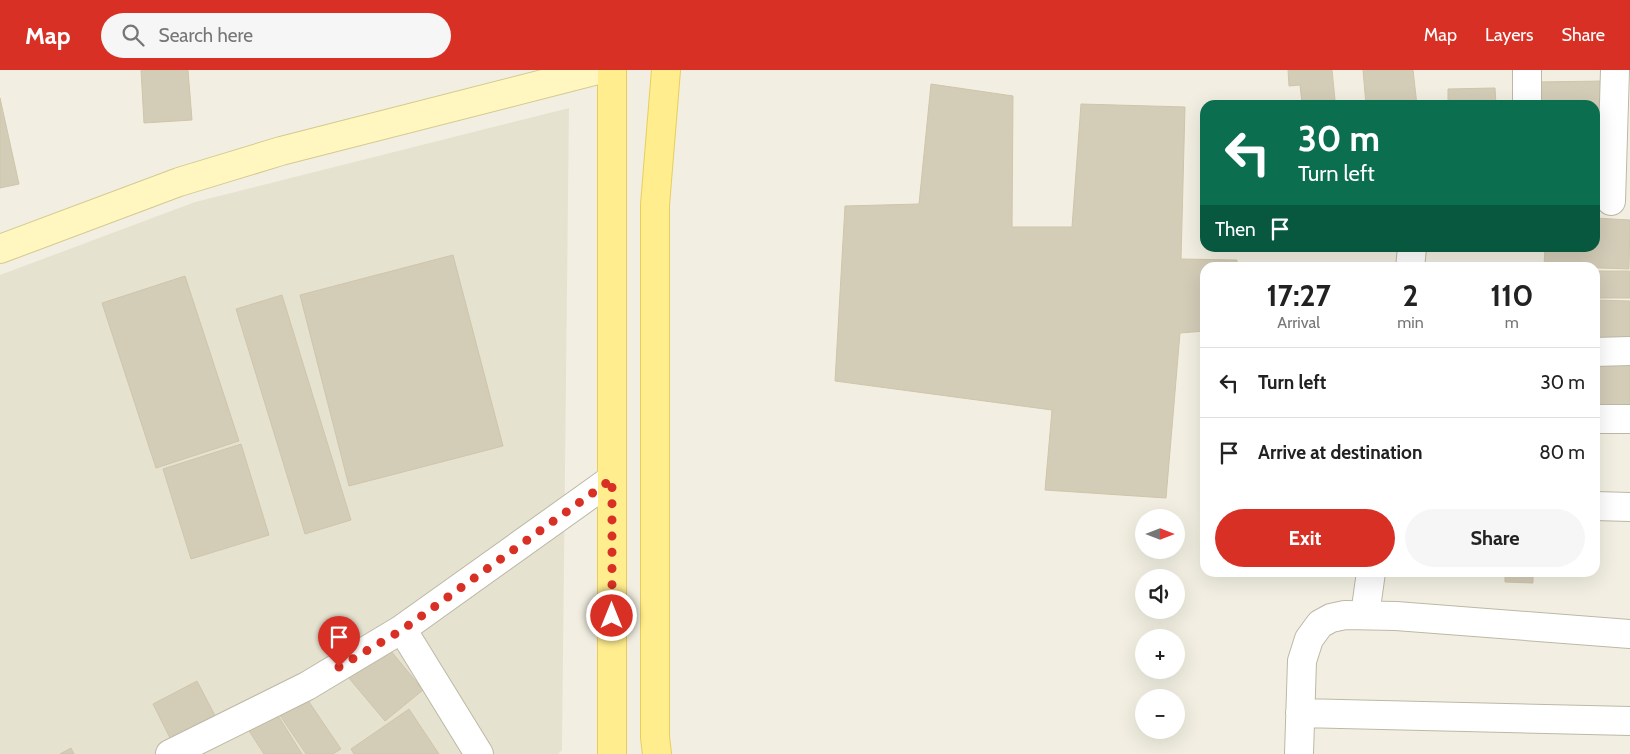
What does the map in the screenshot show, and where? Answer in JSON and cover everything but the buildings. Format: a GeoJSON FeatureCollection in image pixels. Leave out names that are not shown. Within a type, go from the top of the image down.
{"type":"FeatureCollection","features":[{"type":"Feature","properties":{"kind":"main road"},"geometry":{"type":"LineString","coordinates":[[612,70],[612,754]]}},
{"type":"Feature","properties":{"kind":"main road"},"geometry":{"type":"LineString","coordinates":[[657,754],[655,737],[655,205],[666,70]]}},
{"type":"Feature","properties":{"kind":"street"},"geometry":{"type":"LineString","coordinates":[[0,248],[179,182],[272,154],[598,70]]}},
{"type":"Feature","properties":{"kind":"street"},"geometry":{"type":"LineString","coordinates":[[1527,70],[1527,100]]}},
{"type":"Feature","properties":{"kind":"street"},"geometry":{"type":"LineString","coordinates":[[1612,201],[1615,70]]}},
{"type":"Feature","properties":{"kind":"street"},"geometry":{"type":"LineString","coordinates":[[1600,352],[1630,351]]}},
{"type":"Feature","properties":{"kind":"street"},"geometry":{"type":"LineString","coordinates":[[1600,419],[1630,419]]}},
{"type":"Feature","properties":{"kind":"street"},"geometry":{"type":"LineString","coordinates":[[170,754],[308,686],[402,630],[612,479]]}},
{"type":"Feature","properties":{"kind":"street"},"geometry":{"type":"LineString","coordinates":[[1600,506],[1630,507]]}},
{"type":"Feature","properties":{"kind":"street"},"geometry":{"type":"LineString","coordinates":[[1365,615],[1370,577]]}},
{"type":"Feature","properties":{"kind":"street"},"geometry":{"type":"LineString","coordinates":[[1299,754],[1302,661],[1309,639],[1320,624],[1331,618],[1365,615],[1630,634]]}},
{"type":"Feature","properties":{"kind":"street"},"geometry":{"type":"LineString","coordinates":[[402,630],[479,754]]}},
{"type":"Feature","properties":{"kind":"street"},"geometry":{"type":"LineString","coordinates":[[1300,713],[1630,721]]}},
{"type":"Feature","properties":{"kind":"shaded area"},"geometry":{"type":"Polygon","coordinates":[[[569,108],[562,750],[558,754],[0,754],[0,275],[195,202],[569,108]]]}},
{"type":"Feature","properties":{"kind":"route"},"geometry":{"type":"LineString","coordinates":[[339,667],[402,630],[612,479],[612,616]]}}]}
